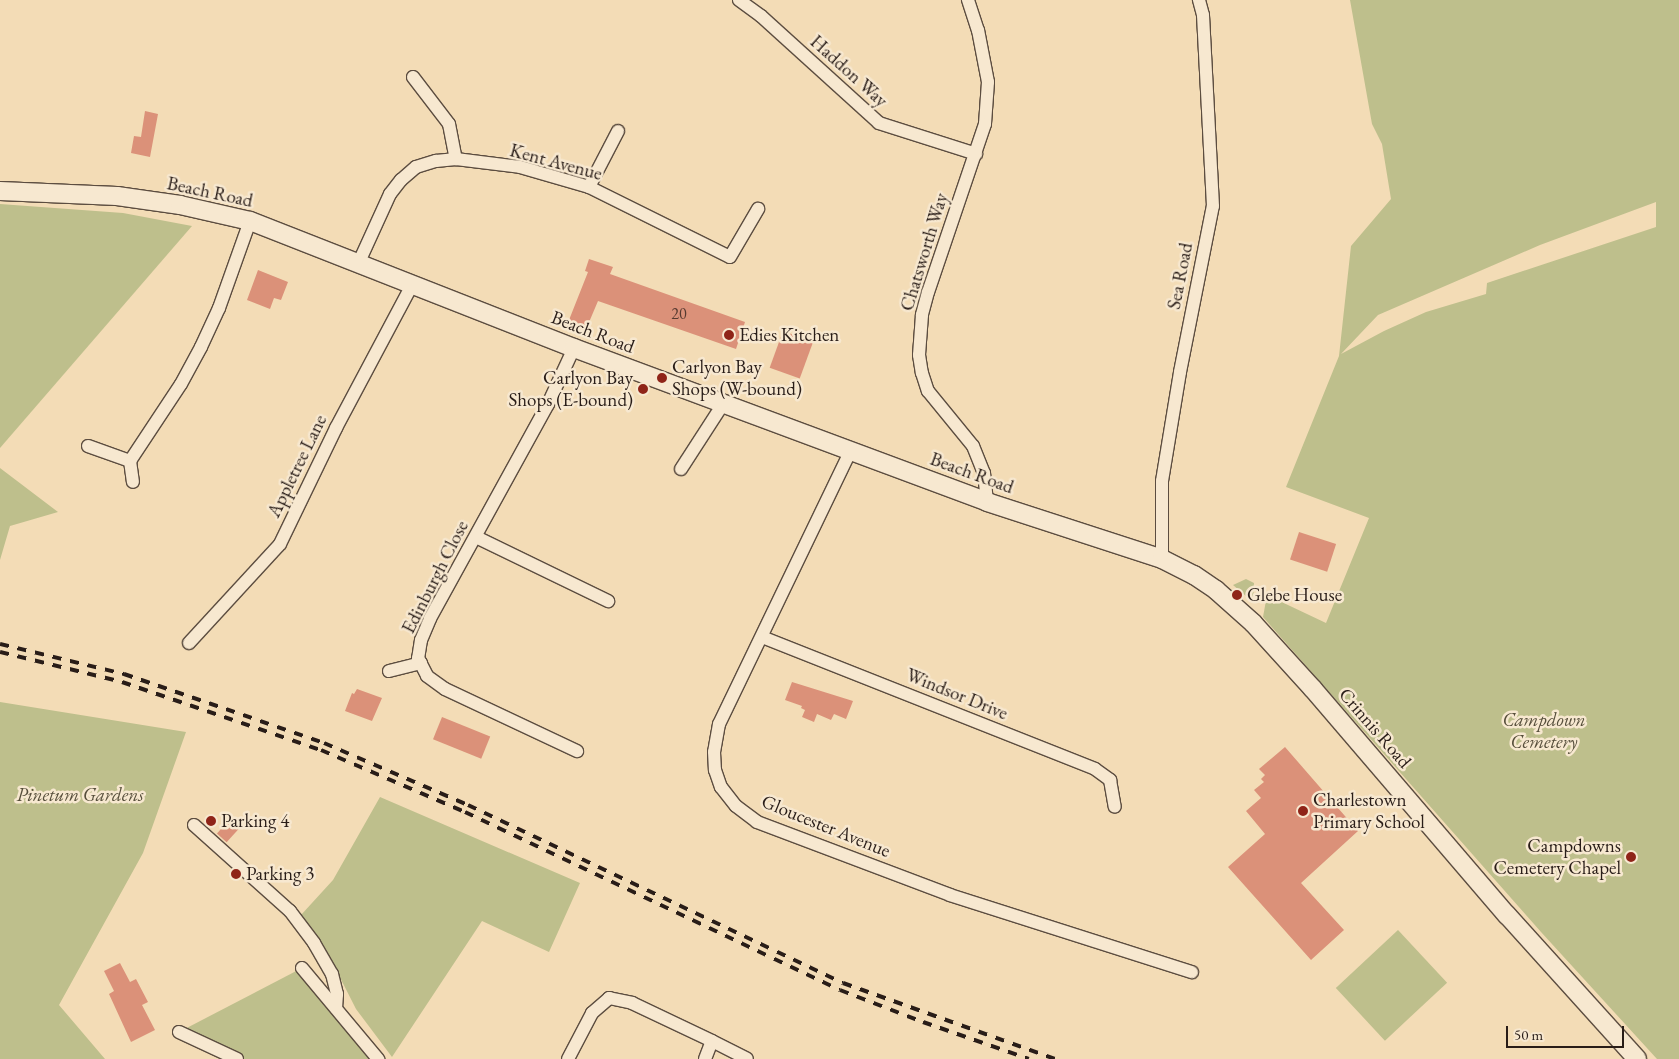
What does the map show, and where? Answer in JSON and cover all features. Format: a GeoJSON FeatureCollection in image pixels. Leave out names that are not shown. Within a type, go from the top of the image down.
{"type":"FeatureCollection","features":[{"type":"Feature","properties":{"kind":"street","name":"Haddon Way"},"geometry":{"type":"LineString","coordinates":[[739,0],[761,16],[879,123],[976,154]]}},
{"type":"Feature","properties":{"kind":"street","name":"Chatsworth Way"},"geometry":{"type":"LineString","coordinates":[[968,0],[978,30],[988,82],[985,124],[928,292],[922,315],[919,355],[928,391],[973,446],[984,473],[987,502]]}},
{"type":"Feature","properties":{"kind":"street","name":"Sea Road"},"geometry":{"type":"LineString","coordinates":[[1162,559],[1162,481],[1180,372],[1213,206],[1203,15],[1199,0]]}},
{"type":"Feature","properties":{"kind":"street"},"geometry":{"type":"LineString","coordinates":[[414,77],[449,124],[456,160]]}},
{"type":"Feature","properties":{"kind":"street"},"geometry":{"type":"LineString","coordinates":[[589,187],[618,131]]}},
{"type":"Feature","properties":{"kind":"street","name":"Kent Avenue"},"geometry":{"type":"LineString","coordinates":[[359,262],[390,194],[401,180],[416,167],[436,161],[456,160],[520,167],[589,187],[730,257],[758,209]]}},
{"type":"Feature","properties":{"kind":"street","name":"Beach Road"},"geometry":{"type":"LineString","coordinates":[[0,191],[117,196],[180,206],[250,221],[359,262],[412,285],[574,348],[987,502],[1162,559]]}},
{"type":"Feature","properties":{"kind":"street"},"geometry":{"type":"LineString","coordinates":[[132,482],[130,461],[182,384],[202,347],[219,308],[250,221]]}},
{"type":"Feature","properties":{"kind":"street","name":"Appletree Lane"},"geometry":{"type":"LineString","coordinates":[[189,643],[280,544],[336,428],[412,285]]}},
{"type":"Feature","properties":{"kind":"street","name":"Edinburgh Close"},"geometry":{"type":"LineString","coordinates":[[574,348],[548,404],[421,640],[418,658],[427,676],[445,689],[577,751]]}},
{"type":"Feature","properties":{"kind":"street"},"geometry":{"type":"LineString","coordinates":[[681,469],[723,404]]}},
{"type":"Feature","properties":{"kind":"street"},"geometry":{"type":"LineString","coordinates":[[88,446],[130,461]]}},
{"type":"Feature","properties":{"kind":"street","name":"Gloucester Avenue"},"geometry":{"type":"LineString","coordinates":[[851,450],[719,724],[715,739],[715,770],[721,787],[736,806],[757,822],[950,895],[1192,972]]}},
{"type":"Feature","properties":{"kind":"street"},"geometry":{"type":"LineString","coordinates":[[476,537],[608,601]]}},
{"type":"Feature","properties":{"kind":"street","name":"Crinnis Road"},"geometry":{"type":"LineString","coordinates":[[1162,559],[1216,590],[1252,623],[1319,696],[1507,915],[1637,1059]]}},
{"type":"Feature","properties":{"kind":"street","name":"Windsor Drive"},"geometry":{"type":"LineString","coordinates":[[762,637],[1095,769],[1110,780],[1115,807]]}},
{"type":"Feature","properties":{"kind":"street"},"geometry":{"type":"LineString","coordinates":[[389,671],[421,663]]}},
{"type":"Feature","properties":{"kind":"street"},"geometry":{"type":"LineString","coordinates":[[194,825],[290,911],[314,942],[332,974],[337,994],[336,1008]]}},
{"type":"Feature","properties":{"kind":"street"},"geometry":{"type":"LineString","coordinates":[[302,968],[378,1059]]}},
{"type":"Feature","properties":{"kind":"street"},"geometry":{"type":"LineString","coordinates":[[568,1059],[592,1013],[609,998],[632,1003],[747,1059]]}},
{"type":"Feature","properties":{"kind":"street"},"geometry":{"type":"LineString","coordinates":[[179,1032],[237,1059]]}},
{"type":"Feature","properties":{"kind":"street"},"geometry":{"type":"LineString","coordinates":[[705,1059],[712,1041]]}},
{"type":"Feature","properties":{"kind":"green space","name":"Campdown Cemetery"},"geometry":{"type":"Polygon","coordinates":[[[1350,0],[1679,0],[1679,1059],[1657,1059],[1541,932],[1263,617],[1267,595],[1326,623],[1369,518],[1286,487],[1339,356],[1351,246],[1391,199],[1382,144],[1372,124],[1350,0]],[[1656,202],[1540,245],[1378,315],[1341,354],[1384,331],[1426,312],[1486,294],[1487,283],[1656,227],[1656,202]]]}},
{"type":"Feature","properties":{"kind":"green space"},"geometry":{"type":"Polygon","coordinates":[[[0,204],[123,213],[192,226],[0,448],[0,204]]]}},
{"type":"Feature","properties":{"kind":"green space"},"geometry":{"type":"Polygon","coordinates":[[[0,468],[58,512],[10,526],[0,560],[0,468]]]}},
{"type":"Feature","properties":{"kind":"green space"},"geometry":{"type":"Polygon","coordinates":[[[1246,579],[1254,583],[1253,602],[1233,585],[1246,579]]]}},
{"type":"Feature","properties":{"kind":"green space","name":"Pinetum Gardens"},"geometry":{"type":"Polygon","coordinates":[[[0,702],[186,732],[143,853],[59,1005],[105,1059],[0,1059],[0,702]]]}},
{"type":"Feature","properties":{"kind":"green space"},"geometry":{"type":"Polygon","coordinates":[[[380,797],[580,883],[549,952],[482,921],[392,1057],[356,1009],[324,946],[301,915],[333,880],[380,797]]]}},
{"type":"Feature","properties":{"kind":"green space"},"geometry":{"type":"Polygon","coordinates":[[[1398,930],[1447,983],[1385,1041],[1336,988],[1398,930]]]}},
{"type":"Feature","properties":{"kind":"green space"},"geometry":{"type":"Polygon","coordinates":[[[302,968],[378,1059],[237,1059],[179,1032],[302,968]]]}},
{"type":"Feature","properties":{"kind":"building"},"geometry":{"type":"Polygon","coordinates":[[[145,111],[158,114],[150,157],[131,153],[134,136],[141,137],[145,111]]]}},
{"type":"Feature","properties":{"kind":"building"},"geometry":{"type":"Polygon","coordinates":[[[589,259],[613,267],[610,274],[745,322],[736,349],[598,301],[587,327],[569,320],[588,272],[585,271],[589,259]]]}},
{"type":"Feature","properties":{"kind":"building"},"geometry":{"type":"Polygon","coordinates":[[[258,270],[288,282],[281,300],[274,298],[270,309],[247,300],[258,270]]]}},
{"type":"Feature","properties":{"kind":"building"},"geometry":{"type":"Polygon","coordinates":[[[783,331],[813,342],[800,379],[770,368],[783,331]]]}},
{"type":"Feature","properties":{"kind":"building"},"geometry":{"type":"Polygon","coordinates":[[[1299,532],[1336,544],[1327,572],[1290,560],[1299,532]]]}},
{"type":"Feature","properties":{"kind":"building"},"geometry":{"type":"Polygon","coordinates":[[[792,682],[853,701],[846,719],[834,714],[831,720],[817,714],[814,722],[802,717],[805,710],[801,708],[802,706],[785,700],[792,682]]]}},
{"type":"Feature","properties":{"kind":"building"},"geometry":{"type":"Polygon","coordinates":[[[357,689],[382,698],[372,721],[345,711],[352,693],[354,694],[357,689]]]}},
{"type":"Feature","properties":{"kind":"building"},"geometry":{"type":"Polygon","coordinates":[[[442,717],[490,736],[481,759],[433,739],[442,717]]]}},
{"type":"Feature","properties":{"kind":"building"},"geometry":{"type":"Polygon","coordinates":[[[1285,747],[1358,831],[1301,883],[1344,930],[1311,960],[1228,867],[1265,834],[1246,811],[1261,798],[1254,790],[1264,782],[1261,779],[1265,775],[1259,769],[1285,747]]]}},
{"type":"Feature","properties":{"kind":"building"},"geometry":{"type":"Polygon","coordinates":[[[231,818],[241,827],[227,842],[217,834],[231,818]]]}},
{"type":"Feature","properties":{"kind":"building"},"geometry":{"type":"Polygon","coordinates":[[[120,963],[130,982],[136,979],[148,1002],[142,1005],[155,1030],[131,1042],[109,994],[114,991],[104,971],[120,963]]]}},
{"type":"Feature","properties":{"kind":"railway"},"geometry":{"type":"LineString","coordinates":[[0,644],[124,674],[324,743],[468,805],[843,983],[1055,1059]]}},
{"type":"Feature","properties":{"kind":"railway"},"geometry":{"type":"LineString","coordinates":[[0,652],[122,682],[321,750],[465,812],[840,990],[923,1022],[1029,1059]]}},
{"type":"Feature","properties":{"kind":"place","name":"Edies Kitchen"},"geometry":{"type":"Point","coordinates":[729,335]}},
{"type":"Feature","properties":{"kind":"place","name":"Carlyon Bay Shops (W-bound)"},"geometry":{"type":"Point","coordinates":[662,378]}},
{"type":"Feature","properties":{"kind":"place","name":"Carlyon Bay Shops (E-bound)"},"geometry":{"type":"Point","coordinates":[643,389]}},
{"type":"Feature","properties":{"kind":"place","name":"Glebe House"},"geometry":{"type":"Point","coordinates":[1237,595]}},
{"type":"Feature","properties":{"kind":"place","name":"Charlestown Primary School"},"geometry":{"type":"Point","coordinates":[1303,811]}},
{"type":"Feature","properties":{"kind":"place","name":"Parking 4"},"geometry":{"type":"Point","coordinates":[211,821]}},
{"type":"Feature","properties":{"kind":"place","name":"Campdowns Cemetery Chapel"},"geometry":{"type":"Point","coordinates":[1631,857]}},
{"type":"Feature","properties":{"kind":"place","name":"Parking 3"},"geometry":{"type":"Point","coordinates":[236,874]}}]}
